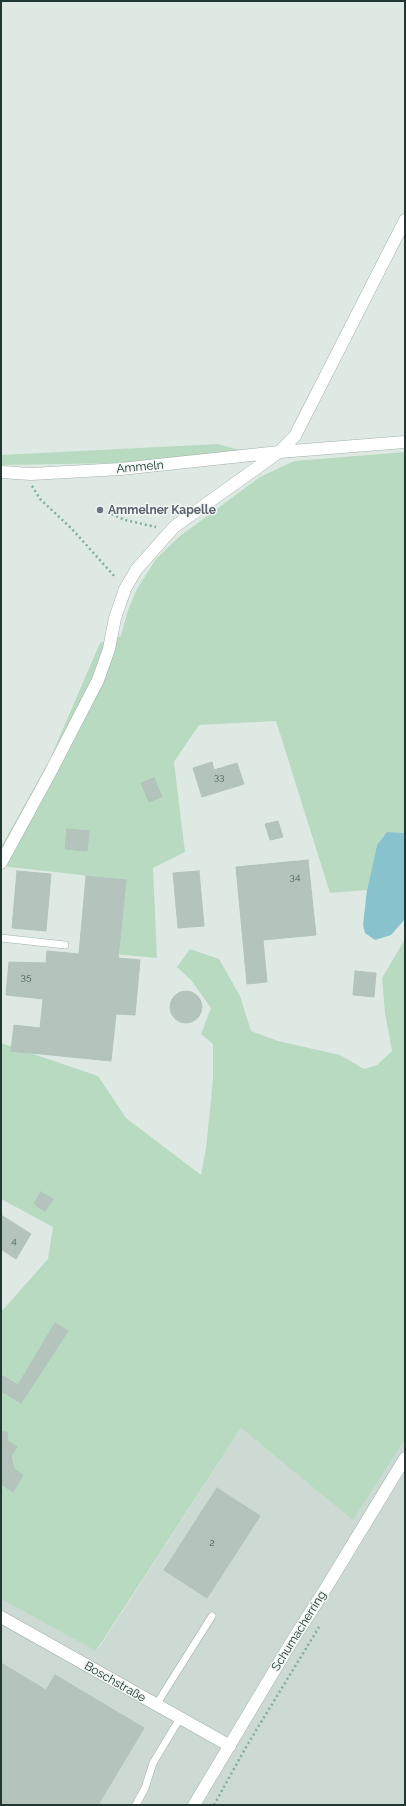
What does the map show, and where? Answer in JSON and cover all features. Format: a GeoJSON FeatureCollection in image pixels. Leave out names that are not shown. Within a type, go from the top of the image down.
{"type":"FeatureCollection","features":[{"type":"Feature","properties":{"kind":"street"},"geometry":{"type":"LineString","coordinates":[[1,863],[98,680],[110,650],[115,618],[125,589],[136,570],[168,533],[279,452],[295,436],[405,220]]}},
{"type":"Feature","properties":{"kind":"street","name":"Ammeln"},"geometry":{"type":"LineString","coordinates":[[1,472],[31,474],[121,469],[279,452],[405,442]]}},
{"type":"Feature","properties":{"kind":"street","name":"Schumacherring"},"geometry":{"type":"LineString","coordinates":[[194,1805],[288,1646],[326,1588],[405,1458]]}},
{"type":"Feature","properties":{"kind":"street","name":"Boschstraße"},"geometry":{"type":"LineString","coordinates":[[1,1617],[230,1746]]}},
{"type":"Feature","properties":{"kind":"lane"},"geometry":{"type":"LineString","coordinates":[[1,938],[65,945]]}},
{"type":"Feature","properties":{"kind":"lane"},"geometry":{"type":"LineString","coordinates":[[156,1705],[212,1616]]}},
{"type":"Feature","properties":{"kind":"lane"},"geometry":{"type":"LineString","coordinates":[[136,1805],[145,1788],[153,1764],[180,1718]]}},
{"type":"Feature","properties":{"kind":"path"},"geometry":{"type":"LineString","coordinates":[[31,474],[32,486],[40,500],[72,529],[125,589]]}},
{"type":"Feature","properties":{"kind":"path"},"geometry":{"type":"LineString","coordinates":[[107,512],[125,520],[162,528],[168,533]]}},
{"type":"Feature","properties":{"kind":"shaded area"},"geometry":{"type":"Polygon","coordinates":[[[241,1428],[353,1519],[405,1436],[405,1805],[1,1805],[1,1599],[97,1651],[241,1428]]]}},
{"type":"Feature","properties":{"kind":"green space"},"geometry":{"type":"Polygon","coordinates":[[[217,444],[248,452],[124,463],[1,465],[1,455],[217,444]]]}},
{"type":"Feature","properties":{"kind":"green space"},"geometry":{"type":"Polygon","coordinates":[[[405,452],[405,833],[387,832],[377,845],[367,890],[330,893],[276,721],[199,725],[174,762],[185,852],[153,868],[157,958],[114,954],[117,879],[1,866],[1,847],[50,759],[100,643],[121,636],[128,610],[137,589],[156,559],[180,536],[260,477],[294,461],[405,452]]]}},
{"type":"Feature","properties":{"kind":"green space"},"geometry":{"type":"Polygon","coordinates":[[[405,939],[405,1439],[353,1520],[241,1428],[96,1651],[1,1599],[1,1312],[48,1259],[53,1227],[1,1199],[1,1043],[98,1076],[126,1118],[201,1175],[206,1148],[213,1079],[213,1044],[201,1034],[211,1008],[191,980],[177,967],[190,949],[219,959],[240,996],[251,1031],[278,1041],[340,1055],[364,1069],[377,1065],[392,1051],[385,1013],[382,978],[405,939]]]}},
{"type":"Feature","properties":{"kind":"water"},"geometry":{"type":"Polygon","coordinates":[[[387,832],[405,833],[405,919],[391,935],[375,940],[365,933],[363,925],[367,890],[377,845],[387,832]]]}},
{"type":"Feature","properties":{"kind":"building"},"geometry":{"type":"Polygon","coordinates":[[[212,762],[214,770],[237,763],[244,784],[202,797],[193,768],[212,762]]]}},
{"type":"Feature","properties":{"kind":"building"},"geometry":{"type":"Polygon","coordinates":[[[154,778],[162,797],[149,802],[141,783],[154,778]]]}},
{"type":"Feature","properties":{"kind":"building"},"geometry":{"type":"Polygon","coordinates":[[[278,821],[283,837],[270,840],[265,824],[278,821]]]}},
{"type":"Feature","properties":{"kind":"building"},"geometry":{"type":"Polygon","coordinates":[[[67,829],[89,831],[87,851],[65,849],[67,829]]]}},
{"type":"Feature","properties":{"kind":"building"},"geometry":{"type":"Polygon","coordinates":[[[308,860],[316,935],[263,940],[267,982],[247,984],[236,867],[308,860]]]}},
{"type":"Feature","properties":{"kind":"building"},"geometry":{"type":"Polygon","coordinates":[[[17,871],[51,874],[46,931],[12,928],[17,871]]]}},
{"type":"Feature","properties":{"kind":"building"},"geometry":{"type":"Polygon","coordinates":[[[199,871],[204,926],[178,928],[173,873],[199,871]]]}},
{"type":"Feature","properties":{"kind":"building"},"geometry":{"type":"Polygon","coordinates":[[[86,876],[126,880],[118,958],[140,960],[135,1015],[116,1014],[111,1061],[11,1051],[14,1025],[40,1028],[43,999],[6,995],[9,962],[46,963],[47,951],[79,954],[86,876]]]}},
{"type":"Feature","properties":{"kind":"building"},"geometry":{"type":"Polygon","coordinates":[[[355,971],[376,973],[374,997],[353,995],[355,971]]]}},
{"type":"Feature","properties":{"kind":"building"},"geometry":{"type":"Polygon","coordinates":[[[183,991],[189,991],[199,998],[202,1007],[201,1013],[195,1020],[189,1023],[183,1023],[173,1016],[170,1010],[170,1004],[177,994],[183,991]]]}},
{"type":"Feature","properties":{"kind":"building"},"geometry":{"type":"Polygon","coordinates":[[[41,1192],[53,1199],[45,1211],[34,1204],[41,1192]]]}},
{"type":"Feature","properties":{"kind":"building"},"geometry":{"type":"Polygon","coordinates":[[[1,1215],[31,1234],[16,1259],[1,1249],[1,1215]]]}},
{"type":"Feature","properties":{"kind":"building"},"geometry":{"type":"Polygon","coordinates":[[[55,1323],[68,1331],[21,1403],[1,1391],[1,1375],[18,1385],[55,1323]]]}},
{"type":"Feature","properties":{"kind":"building"},"geometry":{"type":"Polygon","coordinates":[[[1,1432],[7,1432],[8,1441],[17,1447],[11,1456],[14,1469],[23,1475],[13,1492],[1,1484],[1,1432]]]}},
{"type":"Feature","properties":{"kind":"building"},"geometry":{"type":"Polygon","coordinates":[[[217,1488],[260,1516],[207,1598],[164,1570],[217,1488]]]}},
{"type":"Feature","properties":{"kind":"building"},"geometry":{"type":"Polygon","coordinates":[[[1,1663],[46,1690],[55,1675],[144,1728],[98,1805],[1,1805],[1,1663]]]}},
{"type":"Feature","properties":{"kind":"place","name":"Ammelner Kapelle"},"geometry":{"type":"Point","coordinates":[100,510]}}]}
